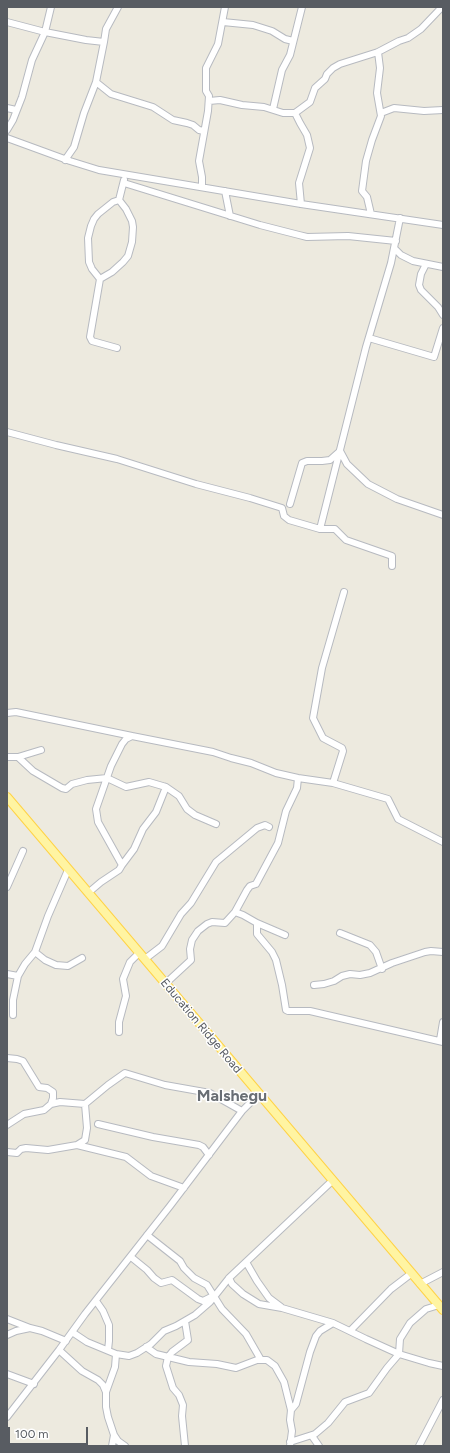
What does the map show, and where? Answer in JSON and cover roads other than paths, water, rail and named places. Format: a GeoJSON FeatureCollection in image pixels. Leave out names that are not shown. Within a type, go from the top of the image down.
{"type":"FeatureCollection","features":[{"type":"Feature","properties":{"kind":"main road","name":"Education Ridge Road"},"geometry":{"type":"LineString","coordinates":[[7,797],[441,1308]]}},
{"type":"Feature","properties":{"kind":"street"},"geometry":{"type":"LineString","coordinates":[[7,130],[13,120],[22,97],[32,60],[45,32],[51,7]]}},
{"type":"Feature","properties":{"kind":"street"},"geometry":{"type":"LineString","coordinates":[[65,160],[74,147],[84,113],[96,82],[106,29],[118,7]]}},
{"type":"Feature","properties":{"kind":"street"},"geometry":{"type":"LineString","coordinates":[[202,187],[199,161],[208,115],[209,100],[209,96],[206,91],[206,68],[218,44],[225,7]]}},
{"type":"Feature","properties":{"kind":"street"},"geometry":{"type":"LineString","coordinates":[[273,109],[282,70],[290,56],[302,7]]}},
{"type":"Feature","properties":{"kind":"street"},"geometry":{"type":"LineString","coordinates":[[209,100],[220,100],[242,105],[264,107],[284,113],[296,113],[310,102],[315,88],[325,79],[327,74],[333,68],[340,64],[378,52],[413,35],[442,7]]}},
{"type":"Feature","properties":{"kind":"street"},"geometry":{"type":"LineString","coordinates":[[7,22],[45,32],[104,42]]}},
{"type":"Feature","properties":{"kind":"street"},"geometry":{"type":"LineString","coordinates":[[223,22],[253,25],[272,31],[293,42]]}},
{"type":"Feature","properties":{"kind":"street"},"geometry":{"type":"LineString","coordinates":[[371,214],[366,197],[362,191],[366,161],[381,116],[377,93],[380,68],[378,52]]}},
{"type":"Feature","properties":{"kind":"street"},"geometry":{"type":"LineString","coordinates":[[96,82],[111,94],[153,107],[173,120],[193,125],[199,130],[204,131]]}},
{"type":"Feature","properties":{"kind":"street"},"geometry":{"type":"LineString","coordinates":[[7,108],[16,110]]}},
{"type":"Feature","properties":{"kind":"street"},"geometry":{"type":"LineString","coordinates":[[381,113],[394,108],[424,111],[443,110]]}},
{"type":"Feature","properties":{"kind":"street"},"geometry":{"type":"LineString","coordinates":[[296,113],[307,135],[310,148],[299,184],[301,204]]}},
{"type":"Feature","properties":{"kind":"street"},"geometry":{"type":"LineString","coordinates":[[7,138],[65,160],[98,170],[301,204],[442,225],[443,218]]}},
{"type":"Feature","properties":{"kind":"street"},"geometry":{"type":"LineString","coordinates":[[119,200],[126,175]]}},
{"type":"Feature","properties":{"kind":"street"},"geometry":{"type":"LineString","coordinates":[[124,183],[260,226],[308,237],[348,236],[396,241]]}},
{"type":"Feature","properties":{"kind":"street"},"geometry":{"type":"LineString","coordinates":[[225,191],[230,216]]}},
{"type":"Feature","properties":{"kind":"street"},"geometry":{"type":"LineString","coordinates":[[100,279],[112,272],[128,256],[133,236],[132,221],[126,209],[119,200]]}},
{"type":"Feature","properties":{"kind":"street"},"geometry":{"type":"LineString","coordinates":[[117,348],[92,341],[90,338],[100,279],[92,269],[89,262],[88,253],[90,232],[94,219],[113,202],[119,200]]}},
{"type":"Feature","properties":{"kind":"street"},"geometry":{"type":"LineString","coordinates":[[320,529],[369,338],[395,249],[400,218]]}},
{"type":"Feature","properties":{"kind":"street"},"geometry":{"type":"LineString","coordinates":[[395,249],[401,255],[413,261],[443,267]]}},
{"type":"Feature","properties":{"kind":"street"},"geometry":{"type":"LineString","coordinates":[[426,264],[421,274],[419,285],[421,290],[438,307],[443,315]]}},
{"type":"Feature","properties":{"kind":"street"},"geometry":{"type":"LineString","coordinates":[[369,338],[434,357],[443,328]]}},
{"type":"Feature","properties":{"kind":"street"},"geometry":{"type":"LineString","coordinates":[[7,432],[118,459],[196,484],[282,508],[284,516],[289,520],[320,529],[335,529],[346,540],[392,556],[392,566]]}},
{"type":"Feature","properties":{"kind":"street"},"geometry":{"type":"LineString","coordinates":[[290,504],[302,463],[307,461],[330,460],[340,451]]}},
{"type":"Feature","properties":{"kind":"street"},"geometry":{"type":"LineString","coordinates":[[340,451],[347,464],[368,484],[397,499],[443,515]]}},
{"type":"Feature","properties":{"kind":"street"},"geometry":{"type":"LineString","coordinates":[[333,783],[343,751],[342,748],[323,738],[313,718],[322,668],[344,592]]}},
{"type":"Feature","properties":{"kind":"street"},"geometry":{"type":"LineString","coordinates":[[7,713],[16,712],[213,752],[251,763],[276,773],[333,783],[388,799],[398,819],[443,842]]}},
{"type":"Feature","properties":{"kind":"street"},"geometry":{"type":"LineString","coordinates":[[122,866],[97,818],[96,809],[107,778],[122,744],[126,739],[132,736]]}},
{"type":"Feature","properties":{"kind":"street"},"geometry":{"type":"LineString","coordinates":[[7,758],[18,758],[24,754],[41,750]]}},
{"type":"Feature","properties":{"kind":"street"},"geometry":{"type":"LineString","coordinates":[[18,758],[33,771],[66,789],[72,784],[87,780],[107,778],[126,787],[149,782],[166,787],[179,796],[187,809],[195,815],[216,824]]}},
{"type":"Feature","properties":{"kind":"street"},"geometry":{"type":"LineString","coordinates":[[165,984],[191,960],[190,949],[192,940],[198,931],[212,922],[225,923],[235,912],[246,890],[250,886],[256,884],[278,843],[286,811],[297,788],[298,778]]}},
{"type":"Feature","properties":{"kind":"street"},"geometry":{"type":"LineString","coordinates":[[88,893],[100,882],[119,870],[134,850],[143,829],[156,812],[166,787]]}},
{"type":"Feature","properties":{"kind":"street"},"geometry":{"type":"LineString","coordinates":[[119,1032],[119,1022],[126,996],[123,979],[130,962],[162,946],[181,914],[191,903],[216,862],[257,828],[265,825],[269,828]]}},
{"type":"Feature","properties":{"kind":"street"},"geometry":{"type":"LineString","coordinates":[[7,887],[23,851]]}},
{"type":"Feature","properties":{"kind":"street"},"geometry":{"type":"LineString","coordinates":[[13,1015],[13,1000],[18,976],[25,964],[35,952],[48,916],[68,870]]}},
{"type":"Feature","properties":{"kind":"street"},"geometry":{"type":"LineString","coordinates":[[235,912],[285,934]]}},
{"type":"Feature","properties":{"kind":"street"},"geometry":{"type":"LineString","coordinates":[[258,923],[257,934],[272,952],[276,960],[286,1010],[310,1011],[442,1041],[443,1022]]}},
{"type":"Feature","properties":{"kind":"street"},"geometry":{"type":"LineString","coordinates":[[340,933],[370,945],[376,952],[382,968]]}},
{"type":"Feature","properties":{"kind":"street"},"geometry":{"type":"LineString","coordinates":[[35,952],[45,960],[60,965],[68,966],[82,958]]}},
{"type":"Feature","properties":{"kind":"street"},"geometry":{"type":"LineString","coordinates":[[314,985],[334,981],[342,976],[370,973],[392,963],[425,952],[443,952]]}},
{"type":"Feature","properties":{"kind":"street"},"geometry":{"type":"LineString","coordinates":[[7,974],[18,976]]}},
{"type":"Feature","properties":{"kind":"street"},"geometry":{"type":"LineString","coordinates":[[7,1058],[23,1061],[39,1087],[47,1088],[53,1092],[51,1104]]}},
{"type":"Feature","properties":{"kind":"street"},"geometry":{"type":"LineString","coordinates":[[7,1125],[24,1114],[44,1110],[51,1104],[60,1102],[85,1104],[108,1085],[125,1074],[165,1085],[210,1093],[242,1111]]}},
{"type":"Feature","properties":{"kind":"street"},"geometry":{"type":"LineString","coordinates":[[7,1417],[9,1410],[34,1384],[72,1332],[242,1111],[259,1094]]}},
{"type":"Feature","properties":{"kind":"street"},"geometry":{"type":"LineString","coordinates":[[7,1152],[17,1153],[21,1149],[26,1148],[48,1150],[77,1145],[85,1140],[87,1128],[85,1104]]}},
{"type":"Feature","properties":{"kind":"street"},"geometry":{"type":"LineString","coordinates":[[98,1124],[153,1137],[199,1145],[203,1147],[209,1155]]}},
{"type":"Feature","properties":{"kind":"street"},"geometry":{"type":"LineString","coordinates":[[77,1145],[126,1157],[151,1176],[184,1188]]}},
{"type":"Feature","properties":{"kind":"street"},"geometry":{"type":"LineString","coordinates":[[72,1332],[86,1342],[116,1354],[129,1356],[146,1347],[164,1331],[195,1315],[210,1302],[213,1296],[229,1278],[332,1181]]}},
{"type":"Feature","properties":{"kind":"street"},"geometry":{"type":"LineString","coordinates":[[147,1235],[180,1261],[188,1273],[207,1285],[222,1309],[246,1334],[261,1360]]}},
{"type":"Feature","properties":{"kind":"street"},"geometry":{"type":"LineString","coordinates":[[131,1257],[161,1283],[172,1280],[198,1299],[204,1301],[213,1296]]}},
{"type":"Feature","properties":{"kind":"street"},"geometry":{"type":"LineString","coordinates":[[246,1262],[269,1298],[282,1308]]}},
{"type":"Feature","properties":{"kind":"street"},"geometry":{"type":"LineString","coordinates":[[420,1284],[443,1272]]}},
{"type":"Feature","properties":{"kind":"street"},"geometry":{"type":"LineString","coordinates":[[350,1331],[390,1289],[412,1273]]}},
{"type":"Feature","properties":{"kind":"street"},"geometry":{"type":"LineString","coordinates":[[229,1278],[232,1284],[243,1294],[259,1304],[282,1308],[333,1323],[399,1354],[443,1366]]}},
{"type":"Feature","properties":{"kind":"street"},"geometry":{"type":"LineString","coordinates":[[96,1301],[103,1311],[109,1325],[108,1350]]}},
{"type":"Feature","properties":{"kind":"street"},"geometry":{"type":"LineString","coordinates":[[146,1347],[156,1354],[189,1362],[217,1364],[236,1368],[261,1360],[267,1360],[275,1366],[284,1382],[291,1410],[290,1420],[292,1431],[290,1444],[312,1436],[328,1423],[346,1402],[369,1393],[399,1354],[400,1339],[410,1323],[426,1309],[441,1308]]}},
{"type":"Feature","properties":{"kind":"street"},"geometry":{"type":"LineString","coordinates":[[7,1319],[66,1341]]}},
{"type":"Feature","properties":{"kind":"street"},"geometry":{"type":"LineString","coordinates":[[185,1321],[188,1340],[172,1352],[168,1357],[166,1366],[173,1388],[179,1395],[183,1406],[182,1416],[185,1446]]}},
{"type":"Feature","properties":{"kind":"street"},"geometry":{"type":"LineString","coordinates":[[291,1410],[296,1404],[310,1352],[316,1336],[320,1331],[333,1323]]}},
{"type":"Feature","properties":{"kind":"street"},"geometry":{"type":"LineString","coordinates":[[7,1335],[16,1331],[30,1328]]}},
{"type":"Feature","properties":{"kind":"street"},"geometry":{"type":"LineString","coordinates":[[59,1350],[82,1371],[98,1380],[103,1385],[106,1392]]}},
{"type":"Feature","properties":{"kind":"street"},"geometry":{"type":"LineString","coordinates":[[116,1354],[115,1367],[106,1392],[106,1407],[114,1435],[125,1446]]}},
{"type":"Feature","properties":{"kind":"street"},"geometry":{"type":"LineString","coordinates":[[7,1374],[34,1384]]}},
{"type":"Feature","properties":{"kind":"street"},"geometry":{"type":"LineString","coordinates":[[419,1446],[443,1400]]}},
{"type":"Feature","properties":{"kind":"street"},"geometry":{"type":"LineString","coordinates":[[112,1446],[114,1435]]}},
{"type":"Feature","properties":{"kind":"street"},"geometry":{"type":"LineString","coordinates":[[312,1436],[319,1446]]}},
{"type":"Feature","properties":{"kind":"district","name":"Malshegu"},"geometry":{"type":"Point","coordinates":[232,1096]}}]}
